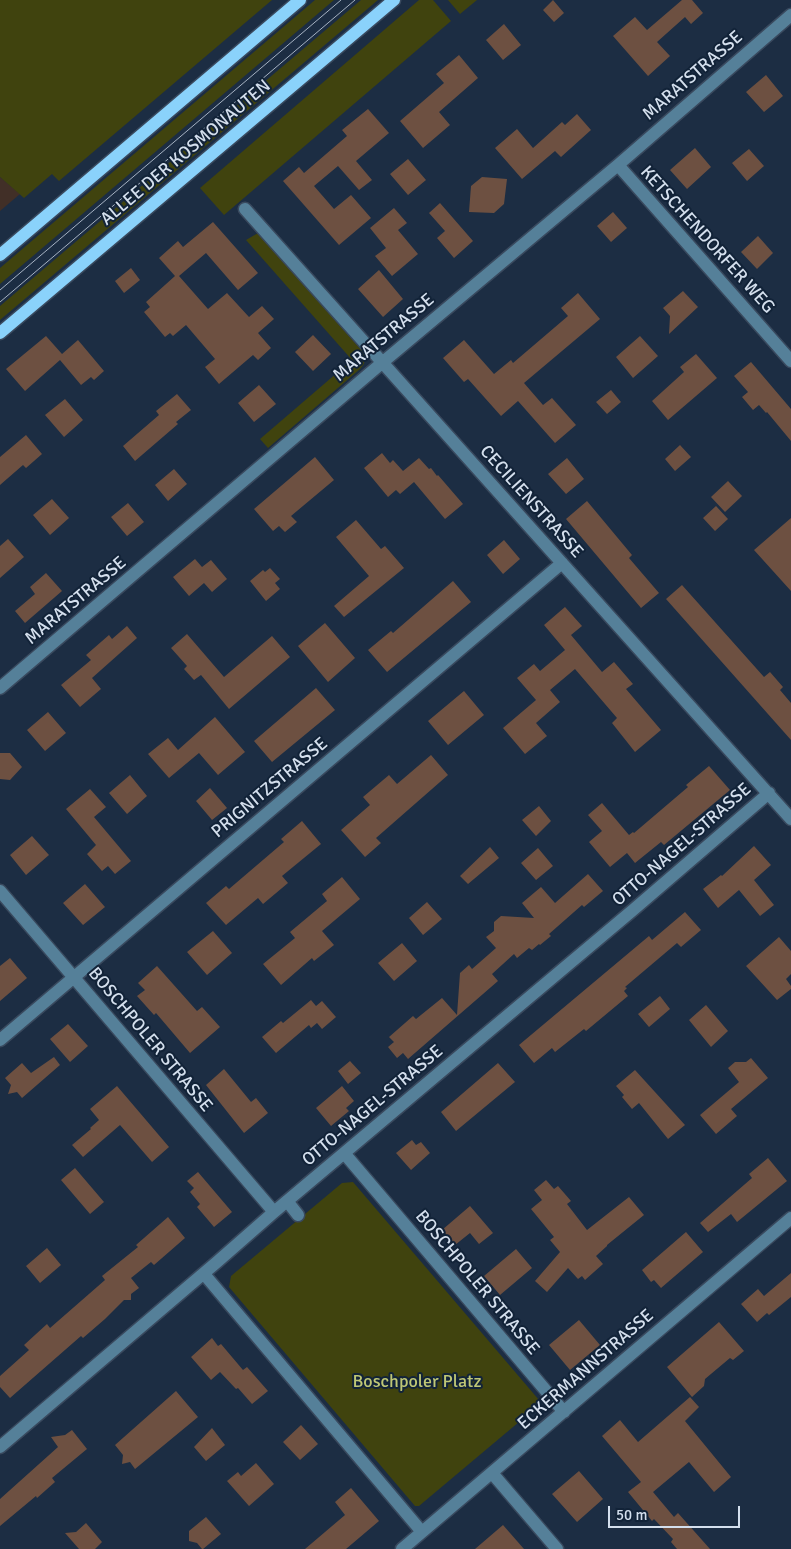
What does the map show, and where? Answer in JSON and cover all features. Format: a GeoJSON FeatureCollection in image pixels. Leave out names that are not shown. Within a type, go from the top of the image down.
{"type":"FeatureCollection","features":[{"type":"Feature","properties":{"kind":"main road"},"geometry":{"type":"LineString","coordinates":[[0,255],[300,0]]}},
{"type":"Feature","properties":{"kind":"main road","name":"ALLEE DER KOSMONAUTEN"},"geometry":{"type":"LineString","coordinates":[[0,333],[394,0]]}},
{"type":"Feature","properties":{"kind":"street","name":"MARATSTRASSE"},"geometry":{"type":"LineString","coordinates":[[0,688],[790,17]]}},
{"type":"Feature","properties":{"kind":"street","name":"KETSCHENDORFER WEG"},"geometry":{"type":"LineString","coordinates":[[618,165],[791,361]]}},
{"type":"Feature","properties":{"kind":"street","name":"CECILIENSTRASSE"},"geometry":{"type":"LineString","coordinates":[[245,209],[791,819]]}},
{"type":"Feature","properties":{"kind":"street","name":"PRIGNITZSTRASSE"},"geometry":{"type":"LineString","coordinates":[[0,1040],[562,563]]}},
{"type":"Feature","properties":{"kind":"street","name":"OTTO-NAGEL-STRASSE"},"geometry":{"type":"LineString","coordinates":[[0,1447],[274,1212],[768,794]]}},
{"type":"Feature","properties":{"kind":"street","name":"BOSCHPOLER STRASSE"},"geometry":{"type":"LineString","coordinates":[[0,891],[274,1212]]}},
{"type":"Feature","properties":{"kind":"street","name":"BOSCHPOLER STRASSE"},"geometry":{"type":"LineString","coordinates":[[344,1153],[564,1412]]}},
{"type":"Feature","properties":{"kind":"street"},"geometry":{"type":"LineString","coordinates":[[287,1201],[298,1215]]}},
{"type":"Feature","properties":{"kind":"street","name":"ECKERMANNSTRASSE"},"geometry":{"type":"LineString","coordinates":[[402,1549],[791,1218]]}},
{"type":"Feature","properties":{"kind":"street"},"geometry":{"type":"LineString","coordinates":[[204,1274],[422,1532]]}},
{"type":"Feature","properties":{"kind":"street"},"geometry":{"type":"LineString","coordinates":[[492,1473],[557,1549]]}},
{"type":"Feature","properties":{"kind":"shaded area"},"geometry":{"type":"Polygon","coordinates":[[[0,177],[20,194],[0,211],[0,177]]]}},
{"type":"Feature","properties":{"kind":"green space"},"geometry":{"type":"Polygon","coordinates":[[[0,0],[272,0],[59,181],[52,174],[24,198],[0,177],[0,0]]]}},
{"type":"Feature","properties":{"kind":"green space"},"geometry":{"type":"Polygon","coordinates":[[[315,0],[334,0],[0,284],[0,268],[315,0]]]}},
{"type":"Feature","properties":{"kind":"green space"},"geometry":{"type":"Polygon","coordinates":[[[361,0],[378,0],[0,320],[0,306],[361,0]]]}},
{"type":"Feature","properties":{"kind":"green space"},"geometry":{"type":"Polygon","coordinates":[[[419,0],[433,0],[451,21],[224,215],[200,188],[419,0]]]}},
{"type":"Feature","properties":{"kind":"green space"},"geometry":{"type":"Polygon","coordinates":[[[448,0],[477,0],[460,14],[448,0]]]}},
{"type":"Feature","properties":{"kind":"green space"},"geometry":{"type":"Polygon","coordinates":[[[258,233],[364,353],[365,359],[360,369],[268,448],[260,439],[352,360],[246,240],[258,233]]]}},
{"type":"Feature","properties":{"kind":"green space","name":"Boschpoler Platz"},"geometry":{"type":"Polygon","coordinates":[[[353,1182],[539,1400],[538,1406],[419,1506],[415,1506],[229,1287],[231,1276],[342,1183],[353,1182]]]}},
{"type":"Feature","properties":{"kind":"building"},"geometry":{"type":"Polygon","coordinates":[[[553,0],[564,13],[554,22],[543,10],[553,0]]]}},
{"type":"Feature","properties":{"kind":"building"},"geometry":{"type":"Polygon","coordinates":[[[682,0],[692,0],[703,13],[691,24],[685,17],[657,42],[670,56],[648,76],[613,36],[635,17],[647,30],[682,0]]]}},
{"type":"Feature","properties":{"kind":"building"},"geometry":{"type":"Polygon","coordinates":[[[504,24],[521,45],[503,60],[486,40],[504,24]]]}},
{"type":"Feature","properties":{"kind":"building"},"geometry":{"type":"Polygon","coordinates":[[[459,55],[478,78],[439,112],[450,125],[423,148],[400,121],[444,83],[436,74],[459,55]]]}},
{"type":"Feature","properties":{"kind":"building"},"geometry":{"type":"Polygon","coordinates":[[[766,75],[783,96],[764,112],[746,92],[766,75]]]}},
{"type":"Feature","properties":{"kind":"building"},"geometry":{"type":"Polygon","coordinates":[[[368,109],[389,133],[356,161],[372,180],[359,190],[338,166],[314,186],[334,209],[351,195],[371,218],[339,245],[283,181],[299,167],[304,173],[347,136],[342,130],[368,109]]]}},
{"type":"Feature","properties":{"kind":"building"},"geometry":{"type":"Polygon","coordinates":[[[577,114],[591,130],[561,157],[555,151],[522,179],[495,148],[517,129],[533,148],[562,122],[565,125],[577,114]]]}},
{"type":"Feature","properties":{"kind":"building"},"geometry":{"type":"Polygon","coordinates":[[[695,148],[711,167],[687,189],[670,170],[695,148]]]}},
{"type":"Feature","properties":{"kind":"building"},"geometry":{"type":"Polygon","coordinates":[[[749,149],[764,166],[747,181],[732,163],[749,149]]]}},
{"type":"Feature","properties":{"kind":"building"},"geometry":{"type":"Polygon","coordinates":[[[408,159],[426,180],[408,195],[390,174],[408,159]]]}},
{"type":"Feature","properties":{"kind":"building"},"geometry":{"type":"Polygon","coordinates":[[[482,177],[507,179],[504,204],[494,213],[469,212],[471,186],[482,177]]]}},
{"type":"Feature","properties":{"kind":"building"},"geometry":{"type":"Polygon","coordinates":[[[440,203],[473,241],[454,258],[437,238],[445,231],[429,213],[440,203]]]}},
{"type":"Feature","properties":{"kind":"building"},"geometry":{"type":"Polygon","coordinates":[[[394,208],[407,223],[398,230],[418,254],[392,276],[375,256],[386,248],[370,228],[394,208]]]}},
{"type":"Feature","properties":{"kind":"building"},"geometry":{"type":"Polygon","coordinates":[[[613,212],[627,228],[611,242],[597,226],[613,212]]]}},
{"type":"Feature","properties":{"kind":"building"},"geometry":{"type":"Polygon","coordinates":[[[213,222],[258,273],[238,290],[206,253],[179,276],[208,309],[227,293],[249,317],[262,306],[274,319],[258,333],[271,348],[258,360],[253,355],[219,384],[205,367],[215,359],[186,325],[173,336],[170,333],[165,337],[144,312],[150,307],[146,302],[175,276],[159,258],[178,241],[183,247],[213,222]]]}},
{"type":"Feature","properties":{"kind":"building"},"geometry":{"type":"Polygon","coordinates":[[[758,236],[773,253],[757,269],[741,252],[758,236]]]}},
{"type":"Feature","properties":{"kind":"building"},"geometry":{"type":"Polygon","coordinates":[[[131,268],[140,280],[124,293],[115,281],[131,268]]]}},
{"type":"Feature","properties":{"kind":"building"},"geometry":{"type":"Polygon","coordinates":[[[379,270],[403,299],[383,317],[358,289],[379,270]]]}},
{"type":"Feature","properties":{"kind":"building"},"geometry":{"type":"Polygon","coordinates":[[[683,291],[698,307],[669,334],[670,316],[663,308],[683,291]]]}},
{"type":"Feature","properties":{"kind":"building"},"geometry":{"type":"Polygon","coordinates":[[[578,293],[600,319],[524,383],[543,405],[552,398],[576,425],[555,443],[518,401],[501,416],[468,379],[464,382],[443,358],[464,340],[494,374],[511,360],[513,363],[568,316],[561,308],[578,293]]]}},
{"type":"Feature","properties":{"kind":"building"},"geometry":{"type":"Polygon","coordinates":[[[313,335],[331,354],[313,371],[295,352],[313,335]]]}},
{"type":"Feature","properties":{"kind":"building"},"geometry":{"type":"Polygon","coordinates":[[[46,336],[62,354],[78,340],[104,371],[94,380],[91,377],[81,385],[60,360],[25,391],[6,369],[46,336]]]}},
{"type":"Feature","properties":{"kind":"building"},"geometry":{"type":"Polygon","coordinates":[[[640,336],[658,356],[633,378],[616,357],[640,336]]]}},
{"type":"Feature","properties":{"kind":"building"},"geometry":{"type":"Polygon","coordinates":[[[696,354],[717,378],[668,420],[652,401],[684,372],[680,367],[696,354]]]}},
{"type":"Feature","properties":{"kind":"building"},"geometry":{"type":"Polygon","coordinates":[[[751,362],[791,409],[791,441],[767,412],[759,405],[753,410],[742,397],[748,392],[734,376],[751,362]]]}},
{"type":"Feature","properties":{"kind":"building"},"geometry":{"type":"Polygon","coordinates":[[[259,385],[276,404],[254,422],[238,403],[259,385]]]}},
{"type":"Feature","properties":{"kind":"building"},"geometry":{"type":"Polygon","coordinates":[[[611,390],[621,402],[607,414],[596,402],[611,390]]]}},
{"type":"Feature","properties":{"kind":"building"},"geometry":{"type":"Polygon","coordinates":[[[177,394],[191,410],[176,422],[178,424],[135,461],[123,446],[159,415],[156,411],[177,394]]]}},
{"type":"Feature","properties":{"kind":"building"},"geometry":{"type":"Polygon","coordinates":[[[65,399],[83,420],[64,437],[45,415],[65,399]]]}},
{"type":"Feature","properties":{"kind":"building"},"geometry":{"type":"Polygon","coordinates":[[[26,435],[42,454],[26,468],[23,465],[0,485],[0,457],[26,435]]]}},
{"type":"Feature","properties":{"kind":"building"},"geometry":{"type":"Polygon","coordinates":[[[680,445],[691,457],[675,471],[665,459],[680,445]]]}},
{"type":"Feature","properties":{"kind":"building"},"geometry":{"type":"Polygon","coordinates":[[[382,453],[390,463],[393,460],[403,471],[419,458],[429,469],[431,468],[438,475],[463,504],[445,519],[414,482],[400,494],[396,490],[388,497],[364,468],[382,453]]]}},
{"type":"Feature","properties":{"kind":"building"},"geometry":{"type":"Polygon","coordinates":[[[315,457],[334,480],[291,516],[297,522],[285,532],[279,526],[273,531],[254,509],[315,457]]]}},
{"type":"Feature","properties":{"kind":"building"},"geometry":{"type":"Polygon","coordinates":[[[567,458],[584,479],[566,494],[548,474],[567,458]]]}},
{"type":"Feature","properties":{"kind":"building"},"geometry":{"type":"Polygon","coordinates":[[[174,469],[187,484],[168,501],[155,485],[174,469]]]}},
{"type":"Feature","properties":{"kind":"building"},"geometry":{"type":"Polygon","coordinates":[[[728,481],[742,496],[725,512],[711,497],[728,481]]]}},
{"type":"Feature","properties":{"kind":"building"},"geometry":{"type":"Polygon","coordinates":[[[52,499],[69,518],[50,535],[33,515],[52,499]]]}},
{"type":"Feature","properties":{"kind":"building"},"geometry":{"type":"Polygon","coordinates":[[[587,501],[632,555],[629,558],[659,593],[641,608],[566,519],[587,501]]]}},
{"type":"Feature","properties":{"kind":"building"},"geometry":{"type":"Polygon","coordinates":[[[128,503],[144,522],[127,536],[111,517],[128,503]]]}},
{"type":"Feature","properties":{"kind":"building"},"geometry":{"type":"Polygon","coordinates":[[[716,506],[728,519],[715,531],[703,518],[716,506]]]}},
{"type":"Feature","properties":{"kind":"building"},"geometry":{"type":"Polygon","coordinates":[[[791,518],[791,591],[754,550],[791,518]]]}},
{"type":"Feature","properties":{"kind":"building"},"geometry":{"type":"Polygon","coordinates":[[[356,520],[381,549],[385,546],[404,568],[344,617],[334,606],[369,576],[336,537],[356,520]]]}},
{"type":"Feature","properties":{"kind":"building"},"geometry":{"type":"Polygon","coordinates":[[[8,539],[24,557],[0,578],[0,546],[8,539]]]}},
{"type":"Feature","properties":{"kind":"building"},"geometry":{"type":"Polygon","coordinates":[[[504,540],[520,559],[503,574],[487,555],[504,540]]]}},
{"type":"Feature","properties":{"kind":"building"},"geometry":{"type":"Polygon","coordinates":[[[195,559],[202,567],[211,560],[227,579],[212,592],[204,583],[189,596],[173,577],[195,559]]]}},
{"type":"Feature","properties":{"kind":"building"},"geometry":{"type":"Polygon","coordinates":[[[270,568],[280,579],[275,583],[280,589],[266,601],[250,581],[263,570],[265,572],[270,568]]]}},
{"type":"Feature","properties":{"kind":"building"},"geometry":{"type":"Polygon","coordinates":[[[46,573],[62,591],[25,623],[15,611],[35,594],[30,587],[46,573]]]}},
{"type":"Feature","properties":{"kind":"building"},"geometry":{"type":"Polygon","coordinates":[[[453,581],[471,602],[387,672],[368,650],[391,631],[393,633],[453,581]]]}},
{"type":"Feature","properties":{"kind":"building"},"geometry":{"type":"Polygon","coordinates":[[[682,585],[764,677],[770,672],[783,687],[780,690],[791,703],[791,740],[666,599],[682,585]]]}},
{"type":"Feature","properties":{"kind":"building"},"geometry":{"type":"Polygon","coordinates":[[[565,607],[582,626],[571,635],[602,672],[614,662],[633,684],[626,689],[661,730],[635,752],[612,723],[617,718],[575,669],[550,690],[560,702],[536,723],[547,736],[525,754],[503,728],[536,700],[517,678],[534,664],[540,671],[565,650],[544,625],[565,607]]]}},
{"type":"Feature","properties":{"kind":"building"},"geometry":{"type":"Polygon","coordinates":[[[325,623],[355,658],[328,682],[298,646],[325,623]]]}},
{"type":"Feature","properties":{"kind":"building"},"geometry":{"type":"Polygon","coordinates":[[[127,626],[137,638],[92,678],[101,689],[80,707],[61,685],[91,660],[86,655],[109,635],[112,639],[127,626]]]}},
{"type":"Feature","properties":{"kind":"building"},"geometry":{"type":"Polygon","coordinates":[[[187,634],[224,677],[272,636],[290,657],[229,709],[201,675],[194,680],[184,669],[187,666],[171,648],[187,634]]]}},
{"type":"Feature","properties":{"kind":"building"},"geometry":{"type":"Polygon","coordinates":[[[316,688],[335,710],[272,762],[254,741],[316,688]]]}},
{"type":"Feature","properties":{"kind":"building"},"geometry":{"type":"Polygon","coordinates":[[[464,691],[484,715],[448,745],[428,721],[464,691]]]}},
{"type":"Feature","properties":{"kind":"building"},"geometry":{"type":"Polygon","coordinates":[[[48,712],[66,733],[45,751],[27,730],[48,712]]]}},
{"type":"Feature","properties":{"kind":"building"},"geometry":{"type":"Polygon","coordinates":[[[215,717],[245,752],[218,775],[199,753],[169,778],[148,754],[168,738],[178,750],[215,717]]]}},
{"type":"Feature","properties":{"kind":"building"},"geometry":{"type":"Polygon","coordinates":[[[0,753],[10,753],[22,767],[10,780],[0,779],[0,753]]]}},
{"type":"Feature","properties":{"kind":"building"},"geometry":{"type":"Polygon","coordinates":[[[431,755],[448,775],[376,838],[381,843],[365,857],[341,830],[370,805],[363,797],[389,775],[397,784],[431,755]]]}},
{"type":"Feature","properties":{"kind":"building"},"geometry":{"type":"Polygon","coordinates":[[[709,766],[730,790],[664,845],[661,842],[635,863],[627,853],[610,867],[589,842],[602,831],[588,815],[602,803],[629,835],[634,833],[688,787],[686,785],[709,766]]]}},
{"type":"Feature","properties":{"kind":"building"},"geometry":{"type":"Polygon","coordinates":[[[130,775],[147,796],[127,814],[109,793],[130,775]]]}},
{"type":"Feature","properties":{"kind":"building"},"geometry":{"type":"Polygon","coordinates":[[[210,788],[227,808],[212,820],[196,801],[210,788]]]}},
{"type":"Feature","properties":{"kind":"building"},"geometry":{"type":"Polygon","coordinates":[[[90,789],[106,807],[94,817],[131,861],[115,874],[108,866],[102,871],[87,854],[96,845],[66,809],[90,789]]]}},
{"type":"Feature","properties":{"kind":"building"},"geometry":{"type":"Polygon","coordinates":[[[539,806],[551,821],[536,836],[522,820],[539,806]]]}},
{"type":"Feature","properties":{"kind":"building"},"geometry":{"type":"Polygon","coordinates":[[[302,821],[321,844],[282,876],[288,883],[263,904],[258,898],[226,925],[206,903],[226,886],[229,889],[284,842],[281,839],[302,821]]]}},
{"type":"Feature","properties":{"kind":"building"},"geometry":{"type":"Polygon","coordinates":[[[32,836],[49,855],[26,875],[10,855],[32,836]]]}},
{"type":"Feature","properties":{"kind":"building"},"geometry":{"type":"Polygon","coordinates":[[[754,846],[771,865],[754,880],[774,905],[760,916],[739,890],[718,908],[703,889],[722,876],[754,846]]]}},
{"type":"Feature","properties":{"kind":"building"},"geometry":{"type":"Polygon","coordinates":[[[490,847],[499,858],[468,884],[460,876],[490,847]]]}},
{"type":"Feature","properties":{"kind":"building"},"geometry":{"type":"Polygon","coordinates":[[[538,848],[553,866],[536,880],[521,863],[538,848]]]}},
{"type":"Feature","properties":{"kind":"building"},"geometry":{"type":"Polygon","coordinates":[[[588,874],[603,891],[584,907],[582,905],[549,934],[551,936],[540,945],[532,950],[529,948],[517,958],[514,954],[492,974],[498,981],[408,1059],[403,1053],[397,1058],[388,1047],[394,1042],[389,1037],[413,1016],[416,1019],[442,998],[457,1015],[460,973],[469,965],[472,969],[496,948],[486,937],[494,931],[494,922],[501,916],[534,918],[522,903],[541,887],[555,903],[588,874]]]}},
{"type":"Feature","properties":{"kind":"building"},"geometry":{"type":"Polygon","coordinates":[[[342,877],[360,899],[322,931],[334,945],[314,961],[312,958],[281,985],[263,964],[295,938],[290,932],[327,901],[322,894],[342,877]]]}},
{"type":"Feature","properties":{"kind":"building"},"geometry":{"type":"Polygon","coordinates":[[[85,884],[105,907],[83,925],[63,903],[85,884]]]}},
{"type":"Feature","properties":{"kind":"building"},"geometry":{"type":"Polygon","coordinates":[[[427,902],[442,919],[423,935],[409,918],[427,902]]]}},
{"type":"Feature","properties":{"kind":"building"},"geometry":{"type":"Polygon","coordinates":[[[685,912],[701,930],[681,947],[677,943],[625,987],[627,988],[624,991],[628,996],[586,1031],[584,1029],[555,1052],[552,1048],[534,1063],[519,1045],[649,936],[652,940],[685,912]]]}},
{"type":"Feature","properties":{"kind":"building"},"geometry":{"type":"Polygon","coordinates":[[[213,931],[232,953],[207,975],[187,952],[213,931]]]}},
{"type":"Feature","properties":{"kind":"building"},"geometry":{"type":"Polygon","coordinates":[[[779,937],[791,951],[791,974],[786,979],[791,989],[777,1000],[746,966],[779,937]]]}},
{"type":"Feature","properties":{"kind":"building"},"geometry":{"type":"Polygon","coordinates":[[[402,943],[417,961],[394,981],[378,963],[402,943]]]}},
{"type":"Feature","properties":{"kind":"building"},"geometry":{"type":"Polygon","coordinates":[[[10,958],[27,978],[0,1001],[0,966],[10,958]]]}},
{"type":"Feature","properties":{"kind":"building"},"geometry":{"type":"Polygon","coordinates":[[[157,966],[197,1011],[202,1007],[220,1027],[190,1053],[156,1013],[154,1015],[137,996],[145,990],[138,983],[157,966]]]}},
{"type":"Feature","properties":{"kind":"building"},"geometry":{"type":"Polygon","coordinates":[[[660,996],[670,1009],[649,1027],[638,1014],[660,996]]]}},
{"type":"Feature","properties":{"kind":"building"},"geometry":{"type":"Polygon","coordinates":[[[311,1000],[316,1006],[322,1001],[336,1017],[322,1029],[317,1023],[311,1028],[309,1025],[276,1053],[262,1037],[311,1000]]]}},
{"type":"Feature","properties":{"kind":"building"},"geometry":{"type":"Polygon","coordinates":[[[706,1005],[728,1031],[711,1047],[689,1020],[706,1005]]]}},
{"type":"Feature","properties":{"kind":"building"},"geometry":{"type":"Polygon","coordinates":[[[68,1024],[88,1046],[70,1062],[50,1039],[68,1024]]]}},
{"type":"Feature","properties":{"kind":"building"},"geometry":{"type":"Polygon","coordinates":[[[54,1057],[60,1065],[22,1098],[17,1092],[8,1094],[11,1085],[5,1078],[22,1063],[31,1073],[54,1057]]]}},
{"type":"Feature","properties":{"kind":"building"},"geometry":{"type":"Polygon","coordinates":[[[751,1058],[768,1078],[731,1109],[737,1116],[716,1134],[700,1115],[739,1082],[728,1068],[735,1062],[746,1062],[751,1058]]]}},
{"type":"Feature","properties":{"kind":"building"},"geometry":{"type":"Polygon","coordinates":[[[350,1061],[361,1073],[348,1084],[338,1071],[350,1061]]]}},
{"type":"Feature","properties":{"kind":"building"},"geometry":{"type":"Polygon","coordinates":[[[498,1063],[515,1082],[456,1131],[441,1112],[498,1063]]]}},
{"type":"Feature","properties":{"kind":"building"},"geometry":{"type":"Polygon","coordinates":[[[224,1069],[251,1102],[256,1098],[268,1113],[244,1133],[206,1085],[224,1069]]]}},
{"type":"Feature","properties":{"kind":"building"},"geometry":{"type":"Polygon","coordinates":[[[635,1070],[685,1125],[668,1139],[639,1103],[632,1109],[616,1086],[635,1070]]]}},
{"type":"Feature","properties":{"kind":"building"},"geometry":{"type":"Polygon","coordinates":[[[117,1086],[169,1147],[152,1162],[120,1125],[83,1157],[72,1145],[99,1120],[90,1109],[117,1086]]]}},
{"type":"Feature","properties":{"kind":"building"},"geometry":{"type":"Polygon","coordinates":[[[342,1086],[354,1101],[346,1108],[349,1111],[331,1126],[316,1108],[342,1086]]]}},
{"type":"Feature","properties":{"kind":"building"},"geometry":{"type":"Polygon","coordinates":[[[412,1140],[416,1145],[421,1142],[430,1153],[411,1170],[396,1153],[412,1140]]]}},
{"type":"Feature","properties":{"kind":"building"},"geometry":{"type":"Polygon","coordinates":[[[768,1158],[787,1181],[737,1222],[731,1214],[708,1232],[700,1223],[752,1178],[749,1174],[768,1158]]]}},
{"type":"Feature","properties":{"kind":"building"},"geometry":{"type":"Polygon","coordinates":[[[75,1168],[104,1202],[90,1214],[61,1180],[75,1168]]]}},
{"type":"Feature","properties":{"kind":"building"},"geometry":{"type":"Polygon","coordinates":[[[198,1172],[232,1212],[214,1227],[197,1207],[200,1204],[190,1192],[194,1188],[187,1181],[198,1172]]]}},
{"type":"Feature","properties":{"kind":"building"},"geometry":{"type":"Polygon","coordinates":[[[546,1180],[554,1189],[558,1186],[571,1201],[567,1204],[587,1230],[629,1197],[644,1215],[596,1256],[603,1264],[585,1280],[582,1276],[578,1279],[568,1268],[547,1292],[535,1281],[560,1252],[550,1240],[554,1237],[531,1209],[542,1200],[534,1190],[546,1180]]]}},
{"type":"Feature","properties":{"kind":"building"},"geometry":{"type":"Polygon","coordinates":[[[470,1206],[493,1233],[479,1244],[470,1233],[455,1245],[442,1230],[470,1206]]]}},
{"type":"Feature","properties":{"kind":"building"},"geometry":{"type":"Polygon","coordinates":[[[168,1217],[185,1238],[154,1265],[151,1262],[131,1278],[139,1288],[131,1294],[131,1300],[124,1300],[83,1338],[81,1336],[10,1398],[0,1387],[0,1376],[29,1350],[24,1345],[47,1324],[50,1328],[105,1280],[102,1276],[138,1247],[136,1245],[168,1217]]]}},
{"type":"Feature","properties":{"kind":"building"},"geometry":{"type":"Polygon","coordinates":[[[686,1232],[703,1252],[661,1288],[654,1280],[651,1282],[642,1270],[686,1232]]]}},
{"type":"Feature","properties":{"kind":"building"},"geometry":{"type":"Polygon","coordinates":[[[47,1248],[61,1265],[40,1283],[26,1266],[47,1248]]]}},
{"type":"Feature","properties":{"kind":"building"},"geometry":{"type":"Polygon","coordinates":[[[516,1249],[532,1268],[500,1295],[484,1276],[516,1249]]]}},
{"type":"Feature","properties":{"kind":"building"},"geometry":{"type":"Polygon","coordinates":[[[791,1273],[791,1297],[757,1322],[741,1304],[758,1289],[764,1296],[791,1273]]]}},
{"type":"Feature","properties":{"kind":"building"},"geometry":{"type":"Polygon","coordinates":[[[579,1320],[600,1345],[570,1370],[549,1345],[579,1320]]]}},
{"type":"Feature","properties":{"kind":"building"},"geometry":{"type":"Polygon","coordinates":[[[719,1322],[744,1351],[733,1360],[730,1358],[705,1379],[704,1386],[692,1397],[667,1367],[719,1322]]]}},
{"type":"Feature","properties":{"kind":"building"},"geometry":{"type":"Polygon","coordinates":[[[212,1338],[218,1346],[221,1344],[243,1370],[247,1367],[268,1391],[252,1404],[220,1372],[211,1380],[191,1357],[212,1338]]]}},
{"type":"Feature","properties":{"kind":"building"},"geometry":{"type":"Polygon","coordinates":[[[176,1391],[198,1417],[135,1469],[130,1462],[122,1464],[123,1455],[115,1445],[176,1391]]]}},
{"type":"Feature","properties":{"kind":"building"},"geometry":{"type":"Polygon","coordinates":[[[690,1397],[699,1407],[685,1421],[731,1477],[714,1492],[689,1462],[653,1492],[674,1517],[678,1513],[710,1549],[677,1549],[671,1542],[673,1539],[654,1519],[652,1521],[628,1492],[641,1482],[602,1436],[620,1420],[638,1442],[690,1397]]]}},
{"type":"Feature","properties":{"kind":"building"},"geometry":{"type":"Polygon","coordinates":[[[301,1425],[318,1444],[300,1460],[283,1442],[301,1425]]]}},
{"type":"Feature","properties":{"kind":"building"},"geometry":{"type":"Polygon","coordinates":[[[212,1428],[225,1445],[206,1461],[194,1447],[212,1428]]]}},
{"type":"Feature","properties":{"kind":"building"},"geometry":{"type":"Polygon","coordinates":[[[72,1430],[87,1449],[52,1478],[55,1482],[37,1498],[36,1496],[0,1526],[0,1499],[58,1447],[51,1437],[65,1435],[72,1430]]]}},
{"type":"Feature","properties":{"kind":"building"},"geometry":{"type":"Polygon","coordinates":[[[256,1463],[274,1484],[249,1506],[227,1481],[238,1472],[241,1476],[256,1463]]]}},
{"type":"Feature","properties":{"kind":"building"},"geometry":{"type":"Polygon","coordinates":[[[579,1471],[603,1499],[577,1522],[552,1494],[579,1471]]]}},
{"type":"Feature","properties":{"kind":"building"},"geometry":{"type":"Polygon","coordinates":[[[351,1488],[379,1521],[346,1549],[305,1549],[345,1515],[335,1502],[351,1488]]]}},
{"type":"Feature","properties":{"kind":"building"},"geometry":{"type":"Polygon","coordinates":[[[206,1517],[221,1534],[202,1549],[197,1543],[189,1541],[189,1531],[206,1517]]]}},
{"type":"Feature","properties":{"kind":"building"},"geometry":{"type":"Polygon","coordinates":[[[86,1523],[102,1542],[95,1549],[79,1549],[65,1533],[76,1532],[86,1523]]]}},
{"type":"Feature","properties":{"kind":"building"},"geometry":{"type":"Polygon","coordinates":[[[503,1525],[524,1549],[475,1549],[503,1525]]]}},
{"type":"Feature","properties":{"kind":"tram line"},"geometry":{"type":"LineString","coordinates":[[0,290],[341,0]]}},
{"type":"Feature","properties":{"kind":"tram line"},"geometry":{"type":"LineString","coordinates":[[0,302],[355,0]]}}]}
